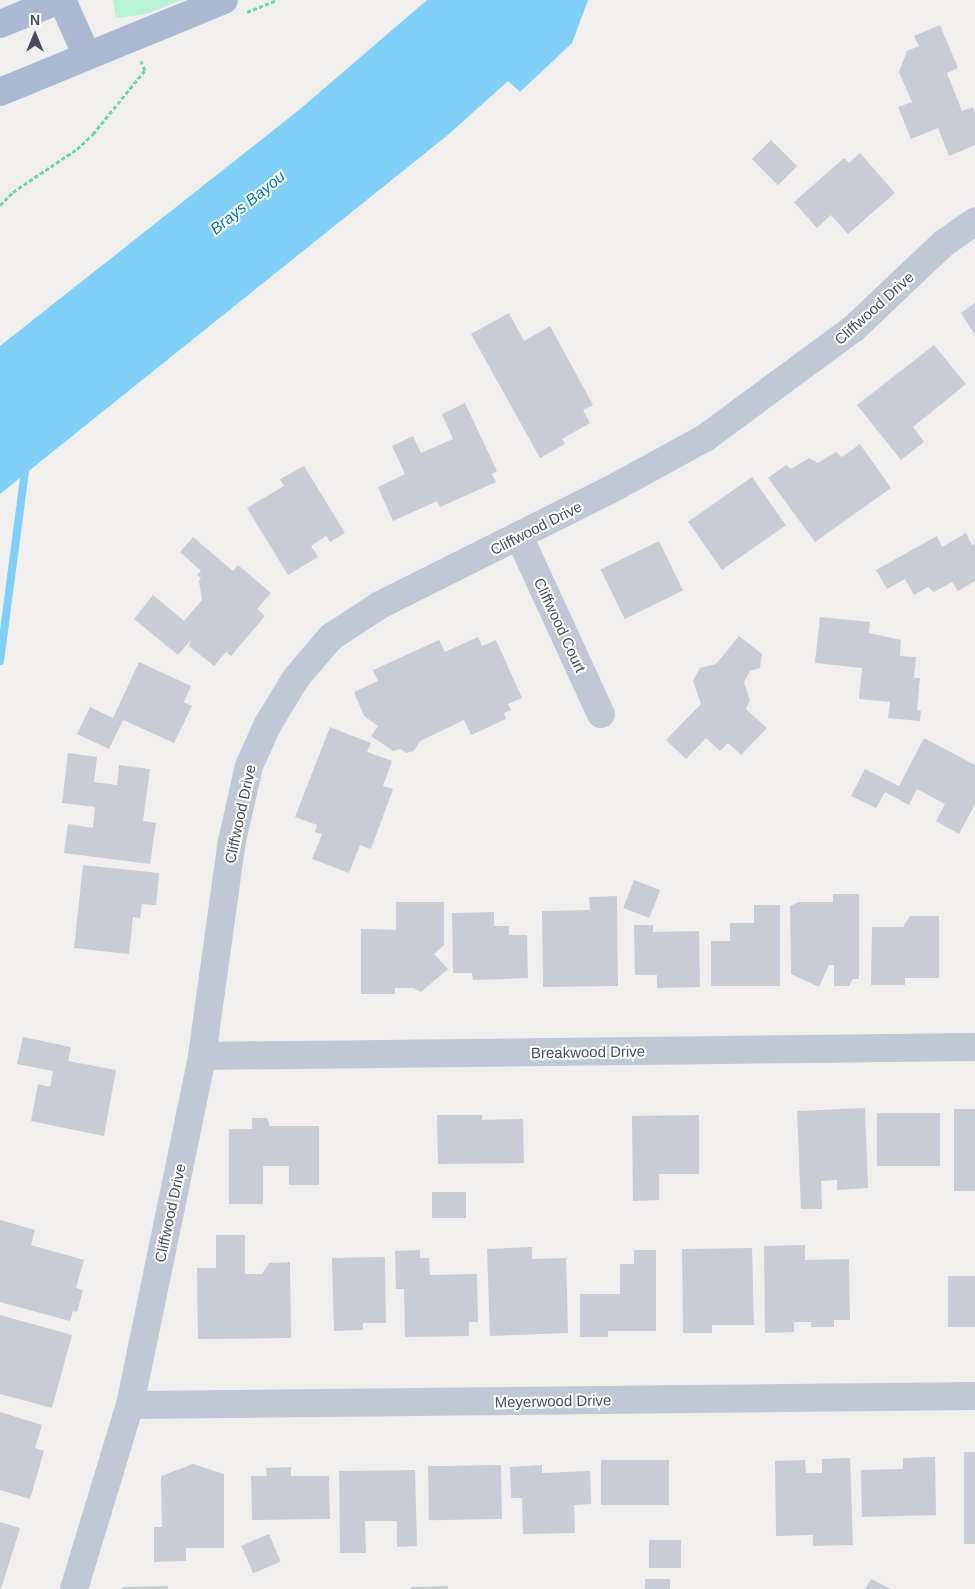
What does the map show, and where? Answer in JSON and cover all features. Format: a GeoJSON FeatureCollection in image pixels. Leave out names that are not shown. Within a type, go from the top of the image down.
{"type":"FeatureCollection","features":[{"type":"Feature","properties":{"kind":"main road"},"geometry":{"type":"LineString","coordinates":[[0,24],[61,0],[87,56]]}},
{"type":"Feature","properties":{"kind":"main road"},"geometry":{"type":"LineString","coordinates":[[0,92],[87,56],[232,8]]}},
{"type":"Feature","properties":{"kind":"street","name":"Cliffwood Drive"},"geometry":{"type":"LineString","coordinates":[[74,1589],[130,1405],[202,1056],[232,841],[249,766],[268,724],[296,678],[331,637],[380,605],[519,536],[705,438],[853,329],[944,243],[975,221]]}},
{"type":"Feature","properties":{"kind":"street","name":"Cliffwood Court"},"geometry":{"type":"LineString","coordinates":[[519,536],[602,714]]}},
{"type":"Feature","properties":{"kind":"street","name":"Breakwood Drive"},"geometry":{"type":"LineString","coordinates":[[202,1056],[975,1047]]}},
{"type":"Feature","properties":{"kind":"street","name":"Meyerwood Drive"},"geometry":{"type":"LineString","coordinates":[[130,1405],[975,1396]]}},
{"type":"Feature","properties":{"kind":"path"},"geometry":{"type":"LineString","coordinates":[[232,8],[277,0]]}},
{"type":"Feature","properties":{"kind":"path"},"geometry":{"type":"LineString","coordinates":[[0,205],[88,139],[145,70],[139,58],[148,54]]}},
{"type":"Feature","properties":{"kind":"green space"},"geometry":{"type":"Polygon","coordinates":[[[113,0],[182,0],[146,14],[116,18],[113,0]]]}},
{"type":"Feature","properties":{"kind":"water","name":"Brays Bayou"},"geometry":{"type":"Polygon","coordinates":[[[427,0],[588,0],[572,43],[520,92],[508,81],[449,134],[0,494],[0,346],[299,110],[427,0]]]}},
{"type":"Feature","properties":{"kind":"building"},"geometry":{"type":"Polygon","coordinates":[[[940,25],[958,68],[947,73],[962,111],[973,107],[975,113],[975,145],[949,156],[938,128],[911,139],[898,107],[912,102],[899,72],[907,51],[919,46],[914,36],[940,25]]]}},
{"type":"Feature","properties":{"kind":"building"},"geometry":{"type":"Polygon","coordinates":[[[771,140],[797,166],[778,185],[752,159],[771,140]]]}},
{"type":"Feature","properties":{"kind":"building"},"geometry":{"type":"Polygon","coordinates":[[[860,153],[895,193],[848,234],[831,215],[817,228],[794,202],[844,158],[849,163],[860,153]]]}},
{"type":"Feature","properties":{"kind":"building"},"geometry":{"type":"Polygon","coordinates":[[[975,303],[975,335],[961,313],[975,303]]]}},
{"type":"Feature","properties":{"kind":"building"},"geometry":{"type":"Polygon","coordinates":[[[509,313],[524,341],[550,326],[593,405],[583,410],[590,423],[562,439],[565,444],[540,458],[471,334],[509,313]]]}},
{"type":"Feature","properties":{"kind":"building"},"geometry":{"type":"Polygon","coordinates":[[[934,345],[966,384],[913,427],[924,442],[901,460],[857,405],[934,345]]]}},
{"type":"Feature","properties":{"kind":"building"},"geometry":{"type":"Polygon","coordinates":[[[465,403],[497,471],[492,474],[496,482],[440,507],[437,501],[393,521],[378,487],[405,474],[392,446],[413,436],[421,453],[453,439],[442,414],[465,403]]]}},
{"type":"Feature","properties":{"kind":"building"},"geometry":{"type":"Polygon","coordinates":[[[860,444],[891,488],[815,542],[768,478],[786,465],[791,469],[809,458],[818,463],[836,452],[842,457],[860,444]]]}},
{"type":"Feature","properties":{"kind":"building"},"geometry":{"type":"Polygon","coordinates":[[[304,466],[345,533],[330,542],[326,536],[311,546],[318,557],[288,575],[247,508],[284,486],[280,479],[304,466]]]}},
{"type":"Feature","properties":{"kind":"building"},"geometry":{"type":"Polygon","coordinates":[[[752,477],[786,525],[722,570],[688,522],[752,477]]]}},
{"type":"Feature","properties":{"kind":"building"},"geometry":{"type":"Polygon","coordinates":[[[966,533],[972,545],[975,544],[975,581],[958,591],[952,582],[934,592],[928,587],[914,595],[905,579],[887,589],[876,570],[937,536],[942,547],[966,533]]]}},
{"type":"Feature","properties":{"kind":"building"},"geometry":{"type":"Polygon","coordinates":[[[193,537],[233,571],[238,565],[271,593],[257,609],[265,616],[231,656],[226,652],[214,666],[189,646],[191,640],[178,655],[134,619],[153,595],[184,621],[202,600],[199,581],[201,578],[197,575],[201,571],[180,552],[193,537]]]}},
{"type":"Feature","properties":{"kind":"building"},"geometry":{"type":"Polygon","coordinates":[[[659,541],[683,590],[625,619],[601,569],[659,541]]]}},
{"type":"Feature","properties":{"kind":"building"},"geometry":{"type":"Polygon","coordinates":[[[820,617],[870,622],[869,633],[901,640],[900,656],[916,657],[914,678],[920,678],[917,710],[921,711],[920,721],[888,718],[890,702],[859,699],[862,668],[815,663],[820,617]]]}},
{"type":"Feature","properties":{"kind":"building"},"geometry":{"type":"Polygon","coordinates":[[[739,636],[762,654],[760,668],[750,671],[744,682],[750,700],[746,709],[767,728],[741,755],[728,743],[720,751],[706,738],[686,759],[666,740],[701,704],[693,681],[700,668],[716,664],[739,636]]]}},
{"type":"Feature","properties":{"kind":"building"},"geometry":{"type":"Polygon","coordinates":[[[478,637],[482,646],[496,640],[522,698],[508,704],[511,710],[504,713],[506,719],[471,735],[464,720],[420,741],[414,751],[406,753],[401,749],[393,751],[371,736],[378,726],[364,716],[354,692],[378,681],[373,670],[439,640],[445,652],[478,637]]]}},
{"type":"Feature","properties":{"kind":"building"},"geometry":{"type":"Polygon","coordinates":[[[139,662],[191,686],[184,702],[192,706],[174,743],[123,720],[109,749],[77,734],[90,707],[113,718],[139,662]]]}},
{"type":"Feature","properties":{"kind":"building"},"geometry":{"type":"Polygon","coordinates":[[[330,727],[371,743],[367,752],[392,761],[383,786],[393,789],[371,849],[360,845],[349,873],[312,859],[322,834],[315,832],[317,825],[295,817],[330,727]]]}},
{"type":"Feature","properties":{"kind":"building"},"geometry":{"type":"Polygon","coordinates":[[[924,738],[975,765],[975,804],[959,834],[936,821],[945,804],[917,789],[909,805],[885,792],[876,808],[851,796],[865,769],[899,786],[924,738]]]}},
{"type":"Feature","properties":{"kind":"building"},"geometry":{"type":"Polygon","coordinates":[[[68,753],[97,757],[94,782],[117,785],[119,765],[150,769],[143,821],[156,823],[150,864],[64,853],[68,824],[93,828],[95,807],[62,803],[68,753]]]}},
{"type":"Feature","properties":{"kind":"building"},"geometry":{"type":"Polygon","coordinates":[[[83,865],[159,873],[156,905],[142,904],[140,918],[133,917],[129,954],[74,948],[83,865]]]}},
{"type":"Feature","properties":{"kind":"building"},"geometry":{"type":"Polygon","coordinates":[[[634,880],[660,890],[649,918],[623,908],[634,880]]]}},
{"type":"Feature","properties":{"kind":"building"},"geometry":{"type":"Polygon","coordinates":[[[833,894],[859,894],[859,979],[853,979],[849,986],[834,986],[834,965],[829,965],[819,987],[791,974],[790,906],[799,902],[833,902],[833,894]]]}},
{"type":"Feature","properties":{"kind":"building"},"geometry":{"type":"Polygon","coordinates":[[[617,896],[618,986],[543,987],[542,911],[590,910],[589,897],[617,896]]]}},
{"type":"Feature","properties":{"kind":"building"},"geometry":{"type":"Polygon","coordinates":[[[396,902],[444,902],[444,945],[434,954],[448,969],[421,992],[413,988],[395,988],[395,994],[361,994],[361,929],[396,930],[396,902]]]}},
{"type":"Feature","properties":{"kind":"building"},"geometry":{"type":"Polygon","coordinates":[[[754,905],[780,905],[780,986],[711,986],[711,941],[730,941],[730,923],[754,923],[754,905]]]}},
{"type":"Feature","properties":{"kind":"building"},"geometry":{"type":"Polygon","coordinates":[[[494,912],[494,926],[509,926],[509,935],[527,935],[528,978],[473,980],[472,973],[453,973],[452,913],[494,912]]]}},
{"type":"Feature","properties":{"kind":"building"},"geometry":{"type":"Polygon","coordinates":[[[910,916],[939,916],[939,978],[905,978],[905,985],[871,985],[872,927],[903,927],[910,916]]]}},
{"type":"Feature","properties":{"kind":"building"},"geometry":{"type":"Polygon","coordinates":[[[634,925],[653,925],[653,932],[699,931],[700,987],[657,988],[657,975],[635,975],[634,925]]]}},
{"type":"Feature","properties":{"kind":"building"},"geometry":{"type":"Polygon","coordinates":[[[23,1037],[71,1047],[68,1061],[116,1070],[104,1136],[31,1121],[38,1084],[50,1087],[53,1071],[17,1064],[23,1037]]]}},
{"type":"Feature","properties":{"kind":"building"},"geometry":{"type":"Polygon","coordinates":[[[865,1108],[868,1188],[837,1190],[837,1180],[821,1181],[822,1209],[801,1209],[797,1111],[865,1108]]]}},
{"type":"Feature","properties":{"kind":"building"},"geometry":{"type":"Polygon","coordinates":[[[954,1109],[975,1109],[975,1191],[954,1191],[954,1109]]]}},
{"type":"Feature","properties":{"kind":"building"},"geometry":{"type":"Polygon","coordinates":[[[877,1113],[940,1113],[940,1166],[877,1166],[877,1113]]]}},
{"type":"Feature","properties":{"kind":"building"},"geometry":{"type":"Polygon","coordinates":[[[437,1115],[482,1115],[482,1120],[523,1119],[524,1163],[438,1164],[437,1115]]]}},
{"type":"Feature","properties":{"kind":"building"},"geometry":{"type":"Polygon","coordinates":[[[699,1115],[699,1174],[659,1174],[659,1200],[633,1201],[632,1116],[699,1115]]]}},
{"type":"Feature","properties":{"kind":"building"},"geometry":{"type":"Polygon","coordinates":[[[252,1118],[267,1118],[270,1126],[319,1126],[319,1185],[289,1185],[289,1166],[263,1166],[263,1204],[229,1204],[229,1129],[252,1129],[252,1118]]]}},
{"type":"Feature","properties":{"kind":"building"},"geometry":{"type":"Polygon","coordinates":[[[432,1192],[466,1192],[466,1218],[432,1218],[432,1192]]]}},
{"type":"Feature","properties":{"kind":"building"},"geometry":{"type":"Polygon","coordinates":[[[0,1220],[35,1230],[31,1245],[84,1260],[76,1288],[83,1290],[77,1312],[73,1311],[70,1321],[0,1302],[0,1220]]]}},
{"type":"Feature","properties":{"kind":"building"},"geometry":{"type":"Polygon","coordinates":[[[216,1235],[245,1235],[245,1274],[262,1274],[269,1263],[290,1262],[291,1338],[198,1339],[197,1268],[216,1268],[216,1235]]]}},
{"type":"Feature","properties":{"kind":"building"},"geometry":{"type":"Polygon","coordinates":[[[805,1245],[805,1260],[849,1259],[850,1320],[834,1320],[834,1327],[811,1327],[811,1322],[794,1322],[794,1332],[765,1333],[764,1246],[805,1245]]]}},
{"type":"Feature","properties":{"kind":"building"},"geometry":{"type":"Polygon","coordinates":[[[532,1247],[532,1259],[566,1258],[568,1333],[490,1336],[487,1249],[532,1247]]]}},
{"type":"Feature","properties":{"kind":"building"},"geometry":{"type":"Polygon","coordinates":[[[752,1248],[754,1325],[712,1325],[712,1333],[683,1333],[682,1249],[752,1248]]]}},
{"type":"Feature","properties":{"kind":"building"},"geometry":{"type":"Polygon","coordinates":[[[420,1250],[420,1258],[429,1258],[430,1275],[477,1274],[478,1322],[469,1322],[469,1336],[405,1337],[404,1289],[396,1289],[395,1251],[420,1250]]]}},
{"type":"Feature","properties":{"kind":"building"},"geometry":{"type":"Polygon","coordinates":[[[634,1250],[656,1250],[656,1331],[608,1331],[608,1337],[580,1337],[580,1294],[620,1294],[620,1264],[634,1264],[634,1250]]]}},
{"type":"Feature","properties":{"kind":"building"},"geometry":{"type":"Polygon","coordinates":[[[385,1257],[386,1323],[363,1323],[363,1330],[334,1331],[332,1258],[385,1257]]]}},
{"type":"Feature","properties":{"kind":"building"},"geometry":{"type":"Polygon","coordinates":[[[948,1276],[975,1276],[975,1327],[948,1327],[948,1276]]]}},
{"type":"Feature","properties":{"kind":"building"},"geometry":{"type":"Polygon","coordinates":[[[0,1315],[72,1335],[52,1408],[0,1394],[0,1315]]]}},
{"type":"Feature","properties":{"kind":"building"},"geometry":{"type":"Polygon","coordinates":[[[0,1412],[42,1425],[35,1448],[44,1451],[30,1499],[0,1490],[0,1412]]]}},
{"type":"Feature","properties":{"kind":"building"},"geometry":{"type":"Polygon","coordinates":[[[964,1452],[975,1452],[975,1544],[964,1544],[964,1452]]]}},
{"type":"Feature","properties":{"kind":"building"},"geometry":{"type":"Polygon","coordinates":[[[935,1457],[936,1515],[862,1517],[861,1470],[903,1469],[903,1458],[935,1457]]]}},
{"type":"Feature","properties":{"kind":"building"},"geometry":{"type":"Polygon","coordinates":[[[850,1458],[853,1545],[813,1546],[813,1535],[776,1536],[775,1461],[805,1460],[806,1473],[822,1473],[822,1459],[850,1458]]]}},
{"type":"Feature","properties":{"kind":"building"},"geometry":{"type":"Polygon","coordinates":[[[601,1460],[669,1460],[669,1505],[601,1505],[601,1460]]]}},
{"type":"Feature","properties":{"kind":"building"},"geometry":{"type":"Polygon","coordinates":[[[193,1464],[224,1474],[224,1548],[186,1548],[186,1561],[154,1562],[154,1527],[162,1527],[161,1476],[193,1464]]]}},
{"type":"Feature","properties":{"kind":"building"},"geometry":{"type":"Polygon","coordinates":[[[501,1465],[502,1519],[429,1520],[428,1466],[501,1465]]]}},
{"type":"Feature","properties":{"kind":"building"},"geometry":{"type":"Polygon","coordinates":[[[542,1465],[542,1473],[590,1471],[591,1504],[574,1505],[575,1533],[523,1534],[522,1498],[511,1498],[510,1467],[542,1465]]]}},
{"type":"Feature","properties":{"kind":"building"},"geometry":{"type":"Polygon","coordinates":[[[291,1467],[291,1476],[329,1476],[330,1519],[252,1520],[251,1476],[267,1476],[266,1468],[291,1467]]]}},
{"type":"Feature","properties":{"kind":"building"},"geometry":{"type":"Polygon","coordinates":[[[415,1470],[417,1546],[397,1547],[397,1521],[365,1521],[366,1553],[340,1553],[339,1471],[415,1470]]]}},
{"type":"Feature","properties":{"kind":"building"},"geometry":{"type":"Polygon","coordinates":[[[0,1522],[20,1528],[1,1589],[0,1589],[0,1522]]]}},
{"type":"Feature","properties":{"kind":"building"},"geometry":{"type":"Polygon","coordinates":[[[269,1534],[281,1562],[253,1573],[241,1546],[269,1534]]]}},
{"type":"Feature","properties":{"kind":"building"},"geometry":{"type":"Polygon","coordinates":[[[649,1540],[681,1540],[681,1568],[649,1568],[649,1540]]]}},
{"type":"Feature","properties":{"kind":"building"},"geometry":{"type":"Polygon","coordinates":[[[645,1579],[670,1579],[670,1589],[645,1589],[645,1579]]]}},
{"type":"Feature","properties":{"kind":"building"},"geometry":{"type":"Polygon","coordinates":[[[871,1579],[891,1589],[865,1589],[871,1579]]]}},
{"type":"Feature","properties":{"kind":"building"},"geometry":{"type":"Polygon","coordinates":[[[168,1586],[168,1589],[122,1589],[122,1587],[168,1586]]]}},
{"type":"Feature","properties":{"kind":"building"},"geometry":{"type":"Polygon","coordinates":[[[448,1586],[448,1589],[411,1589],[411,1587],[448,1586]]]}},
{"type":"Feature","properties":{"kind":"waterway"},"geometry":{"type":"LineString","coordinates":[[0,661],[26,464]]}}]}
